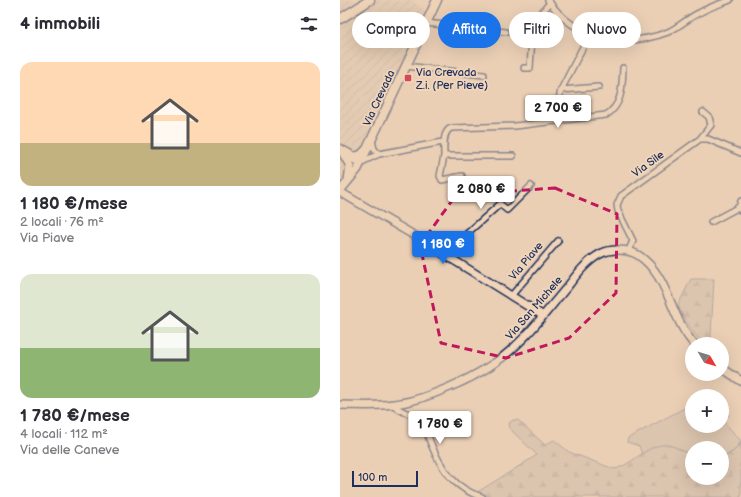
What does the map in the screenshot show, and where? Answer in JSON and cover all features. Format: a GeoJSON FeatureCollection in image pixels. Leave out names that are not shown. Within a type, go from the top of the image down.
{"type":"FeatureCollection","features":[{"type":"Feature","properties":{"kind":"main road"},"geometry":{"type":"LineString","coordinates":[[342,17],[370,0]]}},
{"type":"Feature","properties":{"kind":"main road","name":"Via Crevada"},"geometry":{"type":"LineString","coordinates":[[430,15],[437,0]]}},
{"type":"Feature","properties":{"kind":"main road","name":"Via Crevada"},"geometry":{"type":"LineString","coordinates":[[343,188],[362,162],[414,48]]}},
{"type":"Feature","properties":{"kind":"main road","name":"Via Crevada"},"geometry":{"type":"LineString","coordinates":[[340,150],[350,156],[358,156],[367,149],[372,139]]}},
{"type":"Feature","properties":{"kind":"main road"},"geometry":{"type":"LineString","coordinates":[[340,150],[350,166],[343,188]]}},
{"type":"Feature","properties":{"kind":"main road","name":"Via Piave"},"geometry":{"type":"LineString","coordinates":[[343,188],[353,198],[542,315]]}},
{"type":"Feature","properties":{"kind":"main road","name":"Via San Michele"},"geometry":{"type":"LineString","coordinates":[[340,405],[393,404],[413,400],[429,395],[490,367],[513,348],[591,260],[608,251],[637,254],[644,260],[658,275],[680,325],[689,337]]}},
{"type":"Feature","properties":{"kind":"main road"},"geometry":{"type":"LineString","coordinates":[[729,373],[741,381]]}},
{"type":"Feature","properties":{"kind":"street"},"geometry":{"type":"LineString","coordinates":[[641,38],[658,35],[674,28],[699,12],[730,0]]}},
{"type":"Feature","properties":{"kind":"street"},"geometry":{"type":"LineString","coordinates":[[524,68],[530,68],[534,22],[549,2],[563,17],[572,22]]}},
{"type":"Feature","properties":{"kind":"street"},"geometry":{"type":"LineString","coordinates":[[430,23],[506,32]]}},
{"type":"Feature","properties":{"kind":"street"},"geometry":{"type":"LineString","coordinates":[[554,121],[561,90],[582,48]]}},
{"type":"Feature","properties":{"kind":"street","name":"Via Crevada"},"geometry":{"type":"LineString","coordinates":[[406,66],[484,75]]}},
{"type":"Feature","properties":{"kind":"street"},"geometry":{"type":"LineString","coordinates":[[462,176],[442,180],[440,176],[444,156],[443,142],[447,131],[451,128],[515,126],[606,115],[613,111],[620,97],[622,87],[622,68]]}},
{"type":"Feature","properties":{"kind":"street"},"geometry":{"type":"LineString","coordinates":[[561,90],[599,87]]}},
{"type":"Feature","properties":{"kind":"street"},"geometry":{"type":"LineString","coordinates":[[700,139],[711,124],[709,117],[703,112]]}},
{"type":"Feature","properties":{"kind":"street"},"geometry":{"type":"LineString","coordinates":[[372,139],[374,149],[379,154]]}},
{"type":"Feature","properties":{"kind":"street"},"geometry":{"type":"LineString","coordinates":[[700,139],[708,139],[741,153]]}},
{"type":"Feature","properties":{"kind":"street","name":"Via Sile"},"geometry":{"type":"LineString","coordinates":[[628,252],[633,240],[618,211],[617,205],[621,196],[700,139]]}},
{"type":"Feature","properties":{"kind":"street"},"geometry":{"type":"LineString","coordinates":[[340,150],[352,160],[362,162],[379,154],[443,142]]}},
{"type":"Feature","properties":{"kind":"street"},"geometry":{"type":"LineString","coordinates":[[444,156],[513,156]]}},
{"type":"Feature","properties":{"kind":"street"},"geometry":{"type":"LineString","coordinates":[[444,254],[500,204],[507,210],[531,186]]}},
{"type":"Feature","properties":{"kind":"street"},"geometry":{"type":"LineString","coordinates":[[711,222],[740,209],[741,202]]}},
{"type":"Feature","properties":{"kind":"street","name":"Via Piave"},"geometry":{"type":"LineString","coordinates":[[511,296],[558,241]]}},
{"type":"Feature","properties":{"kind":"street"},"geometry":{"type":"LineString","coordinates":[[393,404],[399,410],[415,417],[422,424],[438,461],[451,479],[466,490],[482,497]]}},
{"type":"Feature","properties":{"kind":"highlighted area"},"geometry":{"type":"Polygon","coordinates":[[[555,188],[617,214],[616,293],[569,338],[506,358],[441,343],[420,245],[456,195],[555,188]]]}},
{"type":"Feature","properties":{"kind":"shaded area"},"geometry":{"type":"Polygon","coordinates":[[[340,0],[412,0],[426,12],[352,12],[352,48],[413,48],[364,148],[347,179],[340,188],[340,0]]]}},
{"type":"Feature","properties":{"kind":"green space"},"geometry":{"type":"Polygon","coordinates":[[[691,279],[714,279],[711,337],[697,337],[683,316],[678,305],[691,279]]]}},
{"type":"Feature","properties":{"kind":"green space"},"geometry":{"type":"Polygon","coordinates":[[[685,408],[685,433],[729,433],[729,428],[741,441],[734,451],[729,454],[729,441],[685,441],[685,452],[672,447],[663,446],[642,454],[639,446],[627,442],[628,438],[685,408]]]}},
{"type":"Feature","properties":{"kind":"green space"},"geometry":{"type":"Polygon","coordinates":[[[513,420],[518,420],[545,445],[554,440],[569,452],[614,469],[627,464],[654,447],[661,445],[672,446],[685,452],[685,485],[729,485],[729,454],[734,451],[741,443],[741,497],[494,497],[476,493],[537,455],[510,429],[509,423],[513,420]]]}},
{"type":"Feature","properties":{"kind":"place","name":"Via Crevada Z.i. (Per Pieve)"},"geometry":{"type":"Point","coordinates":[408,78]}}]}
